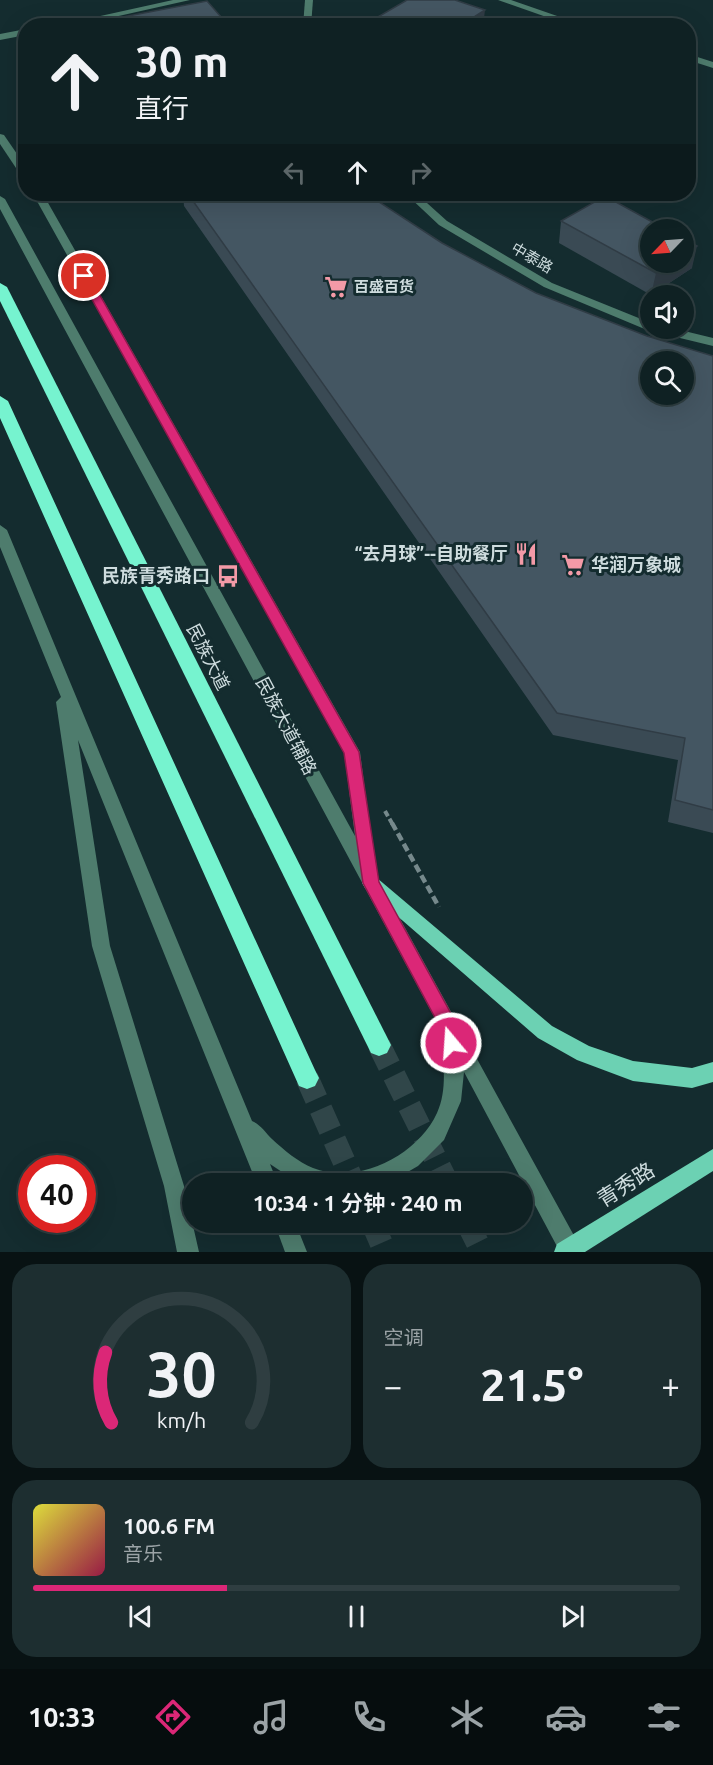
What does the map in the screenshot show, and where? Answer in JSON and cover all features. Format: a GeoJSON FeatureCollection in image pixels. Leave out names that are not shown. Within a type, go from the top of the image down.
{"type":"FeatureCollection","features":[{"type":"Feature","properties":{"kind":"highway","name":"民族大道"},"geometry":{"type":"LineString","coordinates":[[0,287],[379,1045]]}},
{"type":"Feature","properties":{"kind":"highway"},"geometry":{"type":"LineString","coordinates":[[0,401],[307,1078]]}},
{"type":"Feature","properties":{"kind":"main road"},"geometry":{"type":"LineString","coordinates":[[371,883],[545,1032],[584,1053],[633,1071],[692,1078],[713,1072]]}},
{"type":"Feature","properties":{"kind":"main road","name":"青秀路"},"geometry":{"type":"LineString","coordinates":[[569,1251],[713,1159]]}},
{"type":"Feature","properties":{"kind":"street"},"geometry":{"type":"LineString","coordinates":[[98,18],[186,0]]}},
{"type":"Feature","properties":{"kind":"street"},"geometry":{"type":"LineString","coordinates":[[308,18],[309,0]]}},
{"type":"Feature","properties":{"kind":"street"},"geometry":{"type":"LineString","coordinates":[[502,0],[557,18]]}},
{"type":"Feature","properties":{"kind":"street"},"geometry":{"type":"LineString","coordinates":[[0,37],[18,34]]}},
{"type":"Feature","properties":{"kind":"street"},"geometry":{"type":"LineString","coordinates":[[696,60],[713,65]]}},
{"type":"Feature","properties":{"kind":"street"},"geometry":{"type":"LineString","coordinates":[[0,137],[18,163]]}},
{"type":"Feature","properties":{"kind":"street","name":"民族大道辅路"},"geometry":{"type":"LineString","coordinates":[[0,199],[569,1251]]}},
{"type":"Feature","properties":{"kind":"street"},"geometry":{"type":"LineString","coordinates":[[42,201],[352,752],[371,883]]}},
{"type":"Feature","properties":{"kind":"street","name":"中泰路"},"geometry":{"type":"LineString","coordinates":[[419,201],[443,223],[548,285],[640,323]]}},
{"type":"Feature","properties":{"kind":"street"},"geometry":{"type":"LineString","coordinates":[[694,337],[713,342]]}},
{"type":"Feature","properties":{"kind":"street"},"geometry":{"type":"LineString","coordinates":[[0,531],[263,1173]]}},
{"type":"Feature","properties":{"kind":"street"},"geometry":{"type":"LineString","coordinates":[[60,676],[101,946],[174,1186],[188,1252]]}},
{"type":"Feature","properties":{"kind":"street"},"geometry":{"type":"LineString","coordinates":[[242,1121],[282,1161],[304,1174],[332,1183],[354,1183],[382,1175],[412,1160],[430,1145],[448,1116],[455,1087],[455,1061],[448,1025]]}},
{"type":"Feature","properties":{"kind":"street"},"geometry":{"type":"LineString","coordinates":[[288,1233],[296,1252]]}},
{"type":"Feature","properties":{"kind":"path"},"geometry":{"type":"LineString","coordinates":[[380,803],[443,914]]}},
{"type":"Feature","properties":{"kind":"building"},"geometry":{"type":"Polygon","coordinates":[[[407,0],[455,0],[485,10],[472,18],[376,18],[407,0]]]}},
{"type":"Feature","properties":{"kind":"building"},"geometry":{"type":"Polygon","coordinates":[[[207,1],[222,18],[118,18],[207,1]]]}},
{"type":"Feature","properties":{"kind":"building","name":"华润万象城"},"geometry":{"type":"Polygon","coordinates":[[[193,201],[378,201],[442,243],[536,293],[640,333],[640,339],[657,339],[713,356],[713,810],[675,800],[685,738],[557,713],[193,201]]]}},
{"type":"Feature","properties":{"kind":"building"},"geometry":{"type":"Polygon","coordinates":[[[596,201],[614,201],[647,219],[640,219],[640,264],[561,221],[596,201]]]}},
{"type":"Feature","properties":{"kind":"tunnel"},"geometry":{"type":"LineString","coordinates":[[379,1045],[443,1173]]}},
{"type":"Feature","properties":{"kind":"tunnel"},"geometry":{"type":"LineString","coordinates":[[307,1078],[349,1173]]}},
{"type":"Feature","properties":{"kind":"tunnel"},"geometry":{"type":"LineString","coordinates":[[377,1233],[385,1252]]}},
{"type":"Feature","properties":{"kind":"tunnel"},"geometry":{"type":"LineString","coordinates":[[472,1233],[482,1252]]}},
{"type":"Feature","properties":{"kind":"place","name":"百盛百货"},"geometry":{"type":"Point","coordinates":[336,287]}},
{"type":"Feature","properties":{"kind":"place","name":"“去月球”--自助餐厅"},"geometry":{"type":"Point","coordinates":[526,554]}},
{"type":"Feature","properties":{"kind":"place","name":"华润万象城"},"geometry":{"type":"Point","coordinates":[573,565]}},
{"type":"Feature","properties":{"kind":"place","name":"民族青秀路口"},"geometry":{"type":"Point","coordinates":[228,576]}},
{"type":"Feature","properties":{"kind":"route"},"geometry":{"type":"LineString","coordinates":[[84,276],[352,752],[371,883],[448,1025],[451,1043]]}}]}
